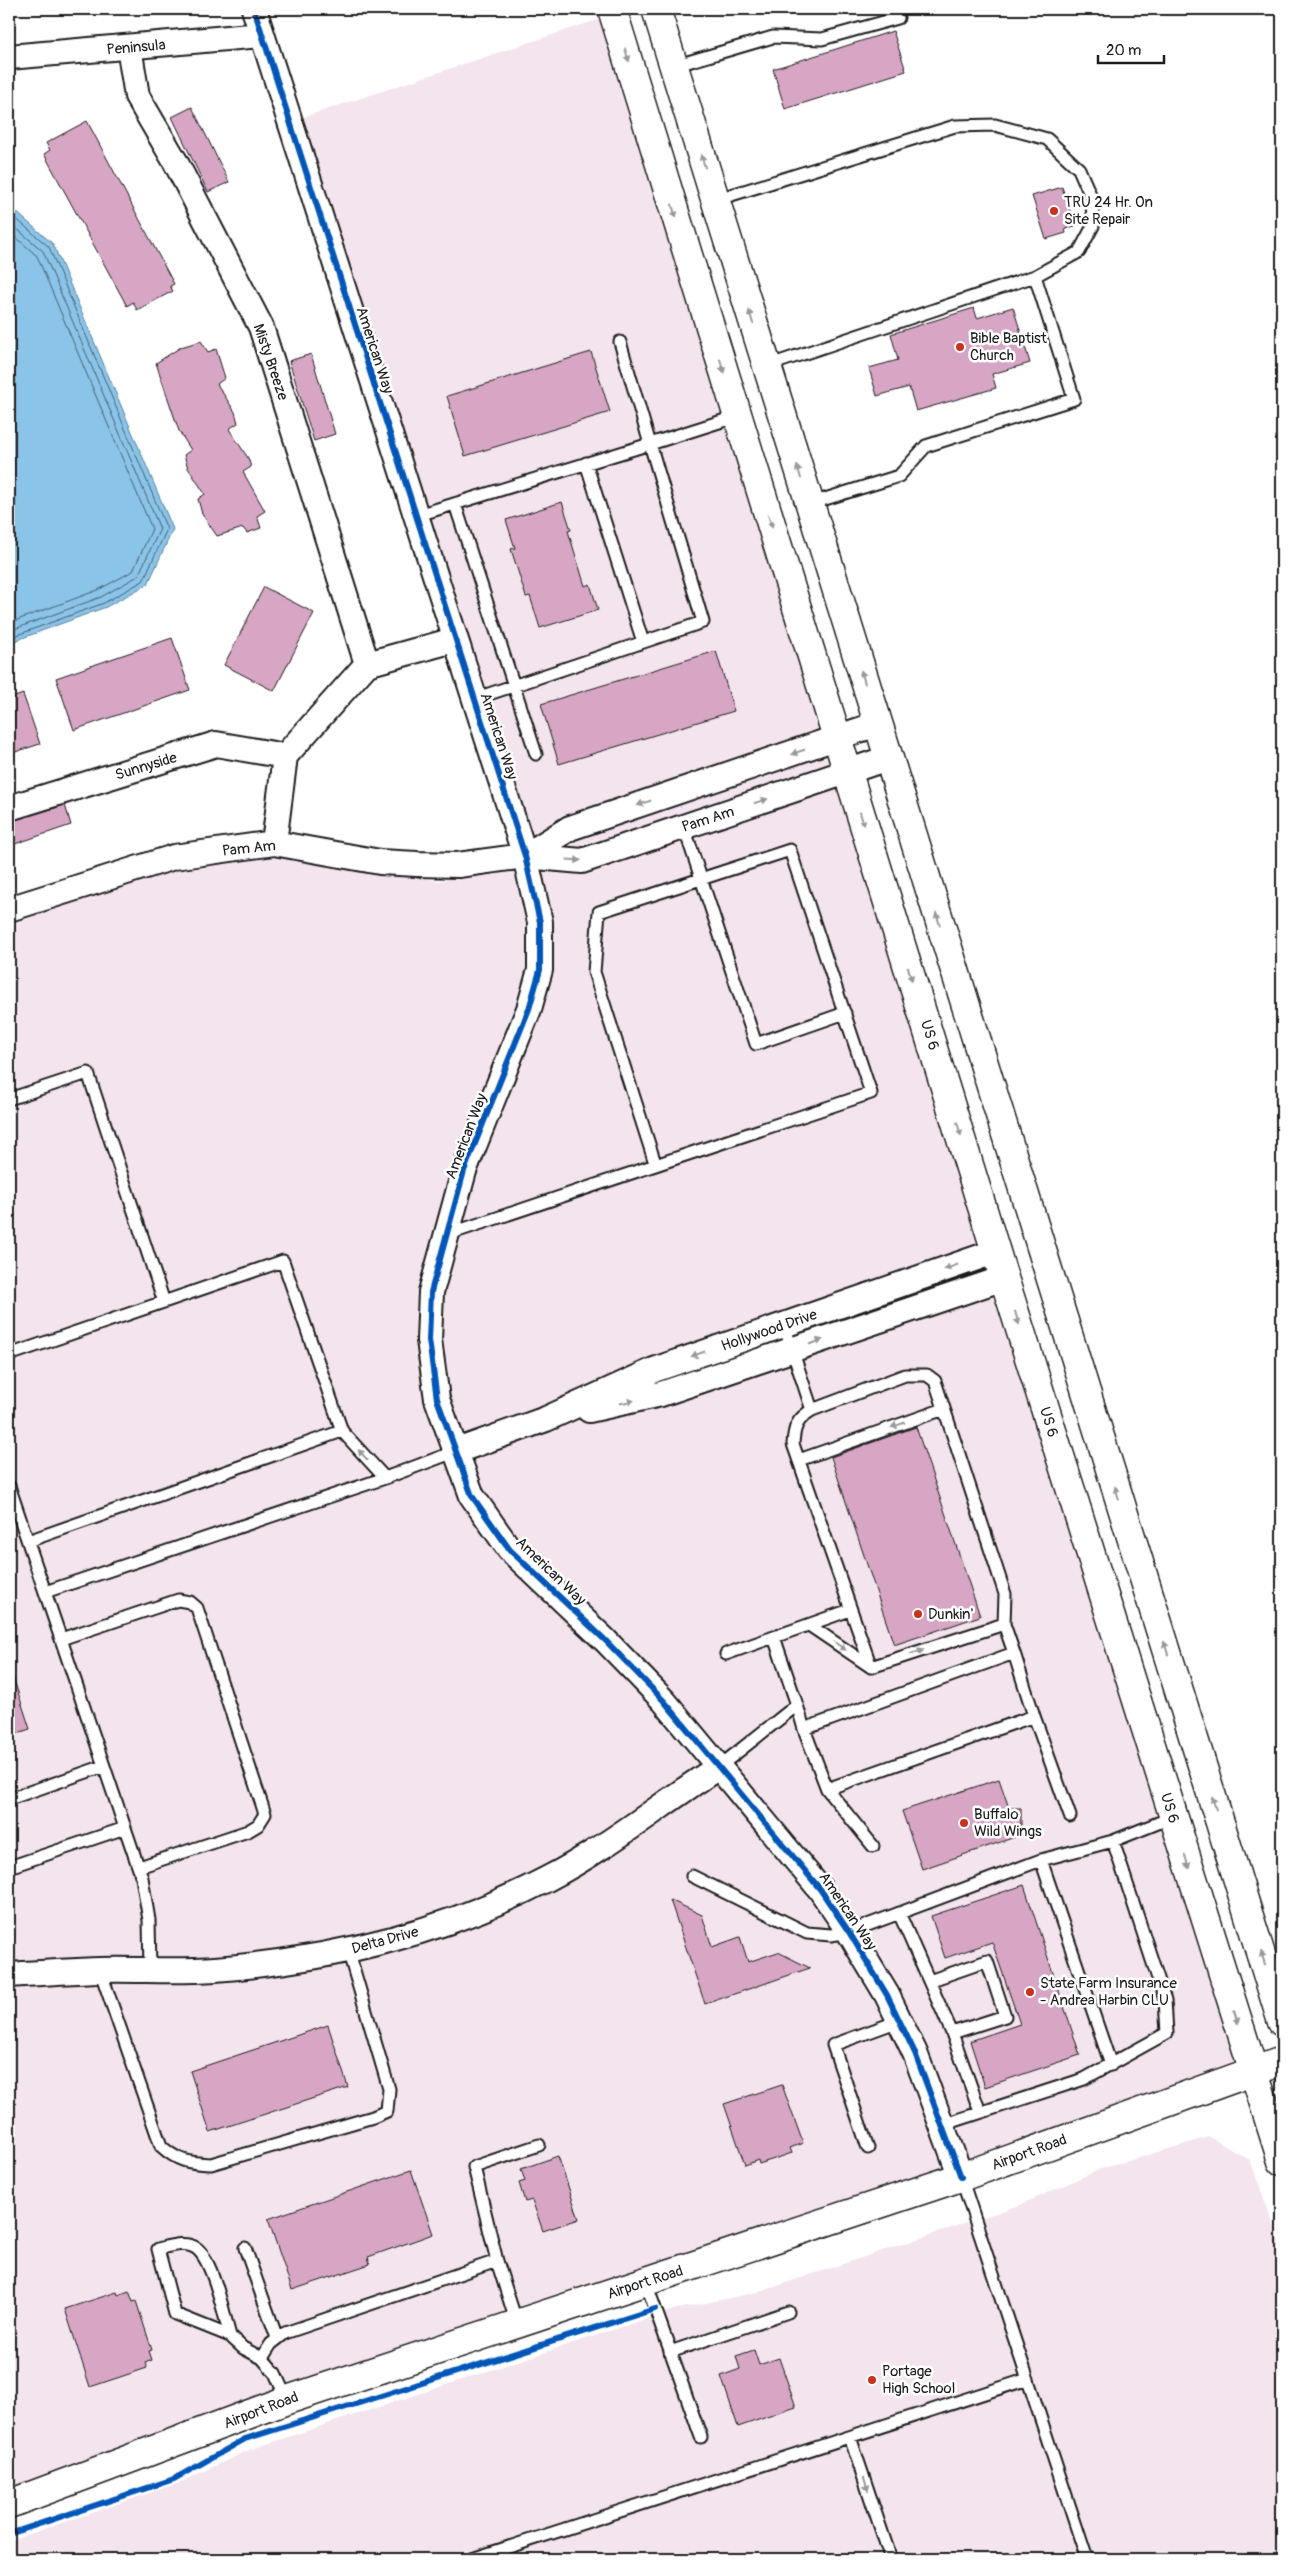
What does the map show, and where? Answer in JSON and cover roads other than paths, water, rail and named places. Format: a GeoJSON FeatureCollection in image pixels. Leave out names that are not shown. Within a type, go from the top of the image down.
{"type":"FeatureCollection","features":[{"type":"Feature","properties":{"kind":"main road","name":"US 6"},"geometry":{"type":"LineString","coordinates":[[612,9],[1004,1278],[1252,2071],[1282,2161]]}},
{"type":"Feature","properties":{"kind":"main road"},"geometry":{"type":"LineString","coordinates":[[656,9],[1282,2022]]}},
{"type":"Feature","properties":{"kind":"main road","name":"Airport Road"},"geometry":{"type":"LineString","coordinates":[[9,2504],[287,2400],[646,2283],[961,2176],[1282,2061]]}},
{"type":"Feature","properties":{"kind":"street","name":"American Way"},"geometry":{"type":"LineString","coordinates":[[254,9],[454,640],[525,856],[540,922],[540,970],[529,1009],[464,1171],[431,1292],[429,1340],[436,1399],[454,1452],[472,1496],[510,1550],[605,1640],[664,1701],[720,1766],[820,1889],[849,1932],[887,1995],[914,2053],[961,2176]]}},
{"type":"Feature","properties":{"kind":"street","name":"Peninsula"},"geometry":{"type":"LineString","coordinates":[[9,57],[262,35]]}},
{"type":"Feature","properties":{"kind":"street","name":"Misty Breeze"},"geometry":{"type":"LineString","coordinates":[[129,47],[137,96],[175,161],[262,327],[367,664]]}},
{"type":"Feature","properties":{"kind":"street"},"geometry":{"type":"LineString","coordinates":[[274,843],[285,756],[367,664],[454,640]]}},
{"type":"Feature","properties":{"kind":"street","name":"Pam Am"},"geometry":{"type":"LineString","coordinates":[[525,856],[570,828],[877,724]]}},
{"type":"Feature","properties":{"kind":"street","name":"Sunnyside"},"geometry":{"type":"LineString","coordinates":[[9,808],[216,744],[285,756]]}},
{"type":"Feature","properties":{"kind":"street","name":"Pam Am"},"geometry":{"type":"LineString","coordinates":[[9,909],[174,857],[274,843],[380,862],[458,864],[525,856],[582,861],[888,758]]}},
{"type":"Feature","properties":{"kind":"street","name":"Hollywood Drive"},"geometry":{"type":"LineString","coordinates":[[454,1452],[546,1419],[654,1370],[997,1251]]}},
{"type":"Feature","properties":{"kind":"street","name":"Hollywood Drive"},"geometry":{"type":"LineString","coordinates":[[546,1419],[661,1394],[1004,1278]]}},
{"type":"Feature","properties":{"kind":"street","name":"Delta Drive"},"geometry":{"type":"LineString","coordinates":[[9,1975],[100,1970],[213,1969],[277,1962],[348,1950],[417,1933],[476,1911],[548,1879],[614,1839],[720,1766]]}},
{"type":"Feature","properties":{"kind":"lane"},"geometry":{"type":"LineString","coordinates":[[674,66],[773,37],[822,39],[898,18]]}},
{"type":"Feature","properties":{"kind":"lane"},"geometry":{"type":"LineString","coordinates":[[715,200],[955,126],[995,125],[1048,139],[1079,168],[1092,199],[1093,226],[1079,252],[1035,276],[767,366]]}},
{"type":"Feature","properties":{"kind":"lane"},"geometry":{"type":"LineString","coordinates":[[810,504],[898,476],[926,446],[1074,399],[1035,276]]}},
{"type":"Feature","properties":{"kind":"lane"},"geometry":{"type":"LineString","coordinates":[[474,699],[702,622],[620,342]]}},
{"type":"Feature","properties":{"kind":"lane"},"geometry":{"type":"LineString","coordinates":[[415,516],[738,416]]}},
{"type":"Feature","properties":{"kind":"lane"},"geometry":{"type":"LineString","coordinates":[[586,463],[643,642]]}},
{"type":"Feature","properties":{"kind":"lane"},"geometry":{"type":"LineString","coordinates":[[455,504],[536,754]]}},
{"type":"Feature","properties":{"kind":"lane"},"geometry":{"type":"LineString","coordinates":[[684,827],[756,1044],[845,1013]]}},
{"type":"Feature","properties":{"kind":"lane"},"geometry":{"type":"LineString","coordinates":[[445,1236],[655,1163],[871,1092],[790,850],[599,912],[594,972],[655,1163]]}},
{"type":"Feature","properties":{"kind":"lane"},"geometry":{"type":"LineString","coordinates":[[9,1100],[88,1072],[164,1302]]}},
{"type":"Feature","properties":{"kind":"lane"},"geometry":{"type":"LineString","coordinates":[[9,1355],[283,1262],[342,1432],[385,1478]]}},
{"type":"Feature","properties":{"kind":"lane"},"geometry":{"type":"LineString","coordinates":[[784,1325],[812,1410]]}},
{"type":"Feature","properties":{"kind":"lane"},"geometry":{"type":"LineString","coordinates":[[871,1667],[793,1444],[794,1429],[800,1417],[812,1410],[905,1375],[927,1375],[935,1381],[1005,1594],[1004,1624],[1034,1716],[1070,1816]]}},
{"type":"Feature","properties":{"kind":"lane"},"geometry":{"type":"LineString","coordinates":[[799,1460],[944,1409]]}},
{"type":"Feature","properties":{"kind":"lane"},"geometry":{"type":"LineString","coordinates":[[28,1541],[342,1432]]}},
{"type":"Feature","properties":{"kind":"lane"},"geometry":{"type":"LineString","coordinates":[[46,1592],[385,1478],[454,1452]]}},
{"type":"Feature","properties":{"kind":"lane"},"geometry":{"type":"LineString","coordinates":[[9,1486],[139,1867],[149,1920],[150,1970]]}},
{"type":"Feature","properties":{"kind":"lane"},"geometry":{"type":"LineString","coordinates":[[61,1639],[178,1600],[190,1602],[197,1608],[265,1814],[258,1825],[248,1831],[139,1867]]}},
{"type":"Feature","properties":{"kind":"lane"},"geometry":{"type":"LineString","coordinates":[[726,1654],[850,1610]]}},
{"type":"Feature","properties":{"kind":"lane"},"geometry":{"type":"LineString","coordinates":[[871,1667],[1004,1624]]}},
{"type":"Feature","properties":{"kind":"lane"},"geometry":{"type":"LineString","coordinates":[[809,1625],[871,1667]]}},
{"type":"Feature","properties":{"kind":"lane"},"geometry":{"type":"LineString","coordinates":[[774,1637],[804,1729],[827,1789],[873,1846]]}},
{"type":"Feature","properties":{"kind":"lane"},"geometry":{"type":"LineString","coordinates":[[804,1729],[1014,1654]]}},
{"type":"Feature","properties":{"kind":"lane"},"geometry":{"type":"LineString","coordinates":[[720,1766],[797,1706]]}},
{"type":"Feature","properties":{"kind":"lane"},"geometry":{"type":"LineString","coordinates":[[827,1789],[1034,1716]]}},
{"type":"Feature","properties":{"kind":"lane"},"geometry":{"type":"LineString","coordinates":[[9,1799],[104,1766]]}},
{"type":"Feature","properties":{"kind":"lane"},"geometry":{"type":"LineString","coordinates":[[692,1876],[807,1933],[831,1935],[849,1932],[1041,1860],[1113,1840],[1173,1817]]}},
{"type":"Feature","properties":{"kind":"lane"},"geometry":{"type":"LineString","coordinates":[[9,1867],[125,1828]]}},
{"type":"Feature","properties":{"kind":"lane"},"geometry":{"type":"LineString","coordinates":[[942,2126],[1084,2079],[1167,2033],[1164,2000],[1113,1840]]}},
{"type":"Feature","properties":{"kind":"lane"},"geometry":{"type":"LineString","coordinates":[[1041,1860],[1111,2065]]}},
{"type":"Feature","properties":{"kind":"lane"},"geometry":{"type":"LineString","coordinates":[[899,1913],[952,2033],[980,2112]]}},
{"type":"Feature","properties":{"kind":"lane"},"geometry":{"type":"LineString","coordinates":[[100,1970],[161,2146],[173,2157],[188,2163],[210,2164],[373,2117],[387,2111],[389,2089],[348,1950]]}},
{"type":"Feature","properties":{"kind":"lane"},"geometry":{"type":"LineString","coordinates":[[929,1981],[987,1961],[1005,2016],[952,2033]]}},
{"type":"Feature","properties":{"kind":"lane"},"geometry":{"type":"LineString","coordinates":[[868,2148],[833,2045],[899,2021]]}},
{"type":"Feature","properties":{"kind":"lane"},"geometry":{"type":"LineString","coordinates":[[517,2324],[497,2261],[474,2167],[539,2146]]}},
{"type":"Feature","properties":{"kind":"lane"},"geometry":{"type":"LineString","coordinates":[[961,2176],[1087,2559]]}},
{"type":"Feature","properties":{"kind":"lane"},"geometry":{"type":"LineString","coordinates":[[230,2336],[205,2258],[195,2247],[181,2244],[158,2248],[175,2314],[230,2336],[243,2348],[262,2358],[276,2372],[287,2400]]}},
{"type":"Feature","properties":{"kind":"lane"},"geometry":{"type":"LineString","coordinates":[[245,2248],[276,2338]]}},
{"type":"Feature","properties":{"kind":"lane"},"geometry":{"type":"LineString","coordinates":[[262,2358],[276,2338],[300,2327],[497,2261]]}},
{"type":"Feature","properties":{"kind":"lane"},"geometry":{"type":"LineString","coordinates":[[646,2283],[701,2437]]}},
{"type":"Feature","properties":{"kind":"lane"},"geometry":{"type":"LineString","coordinates":[[670,2352],[788,2312]]}},
{"type":"Feature","properties":{"kind":"lane"},"geometry":{"type":"LineString","coordinates":[[472,2559],[1028,2379]]}},
{"type":"Feature","properties":{"kind":"lane"},"geometry":{"type":"LineString","coordinates":[[850,2437],[891,2559]]}},
{"type":"Feature","properties":{"kind":"water"},"geometry":{"type":"Polygon","coordinates":[[[14,210],[53,244],[173,529],[148,584],[106,607],[9,643],[9,211],[14,210]]]}},
{"type":"Feature","properties":{"kind":"place","name":"TRU 24 Hr. On Site Repair"},"geometry":{"type":"Point","coordinates":[1054,211]}},
{"type":"Feature","properties":{"kind":"place","name":"Bible Baptist Church"},"geometry":{"type":"Point","coordinates":[960,347]}},
{"type":"Feature","properties":{"kind":"place","name":"Dunkin'"},"geometry":{"type":"Point","coordinates":[918,1614]}},
{"type":"Feature","properties":{"kind":"place","name":"Buffalo Wild Wings"},"geometry":{"type":"Point","coordinates":[964,1823]}},
{"type":"Feature","properties":{"kind":"place","name":"State Farm Insurance - Andrea Harbin CLU"},"geometry":{"type":"Point","coordinates":[1030,1992]}},
{"type":"Feature","properties":{"kind":"place","name":"Portage High School"},"geometry":{"type":"Point","coordinates":[872,2380]}}]}
